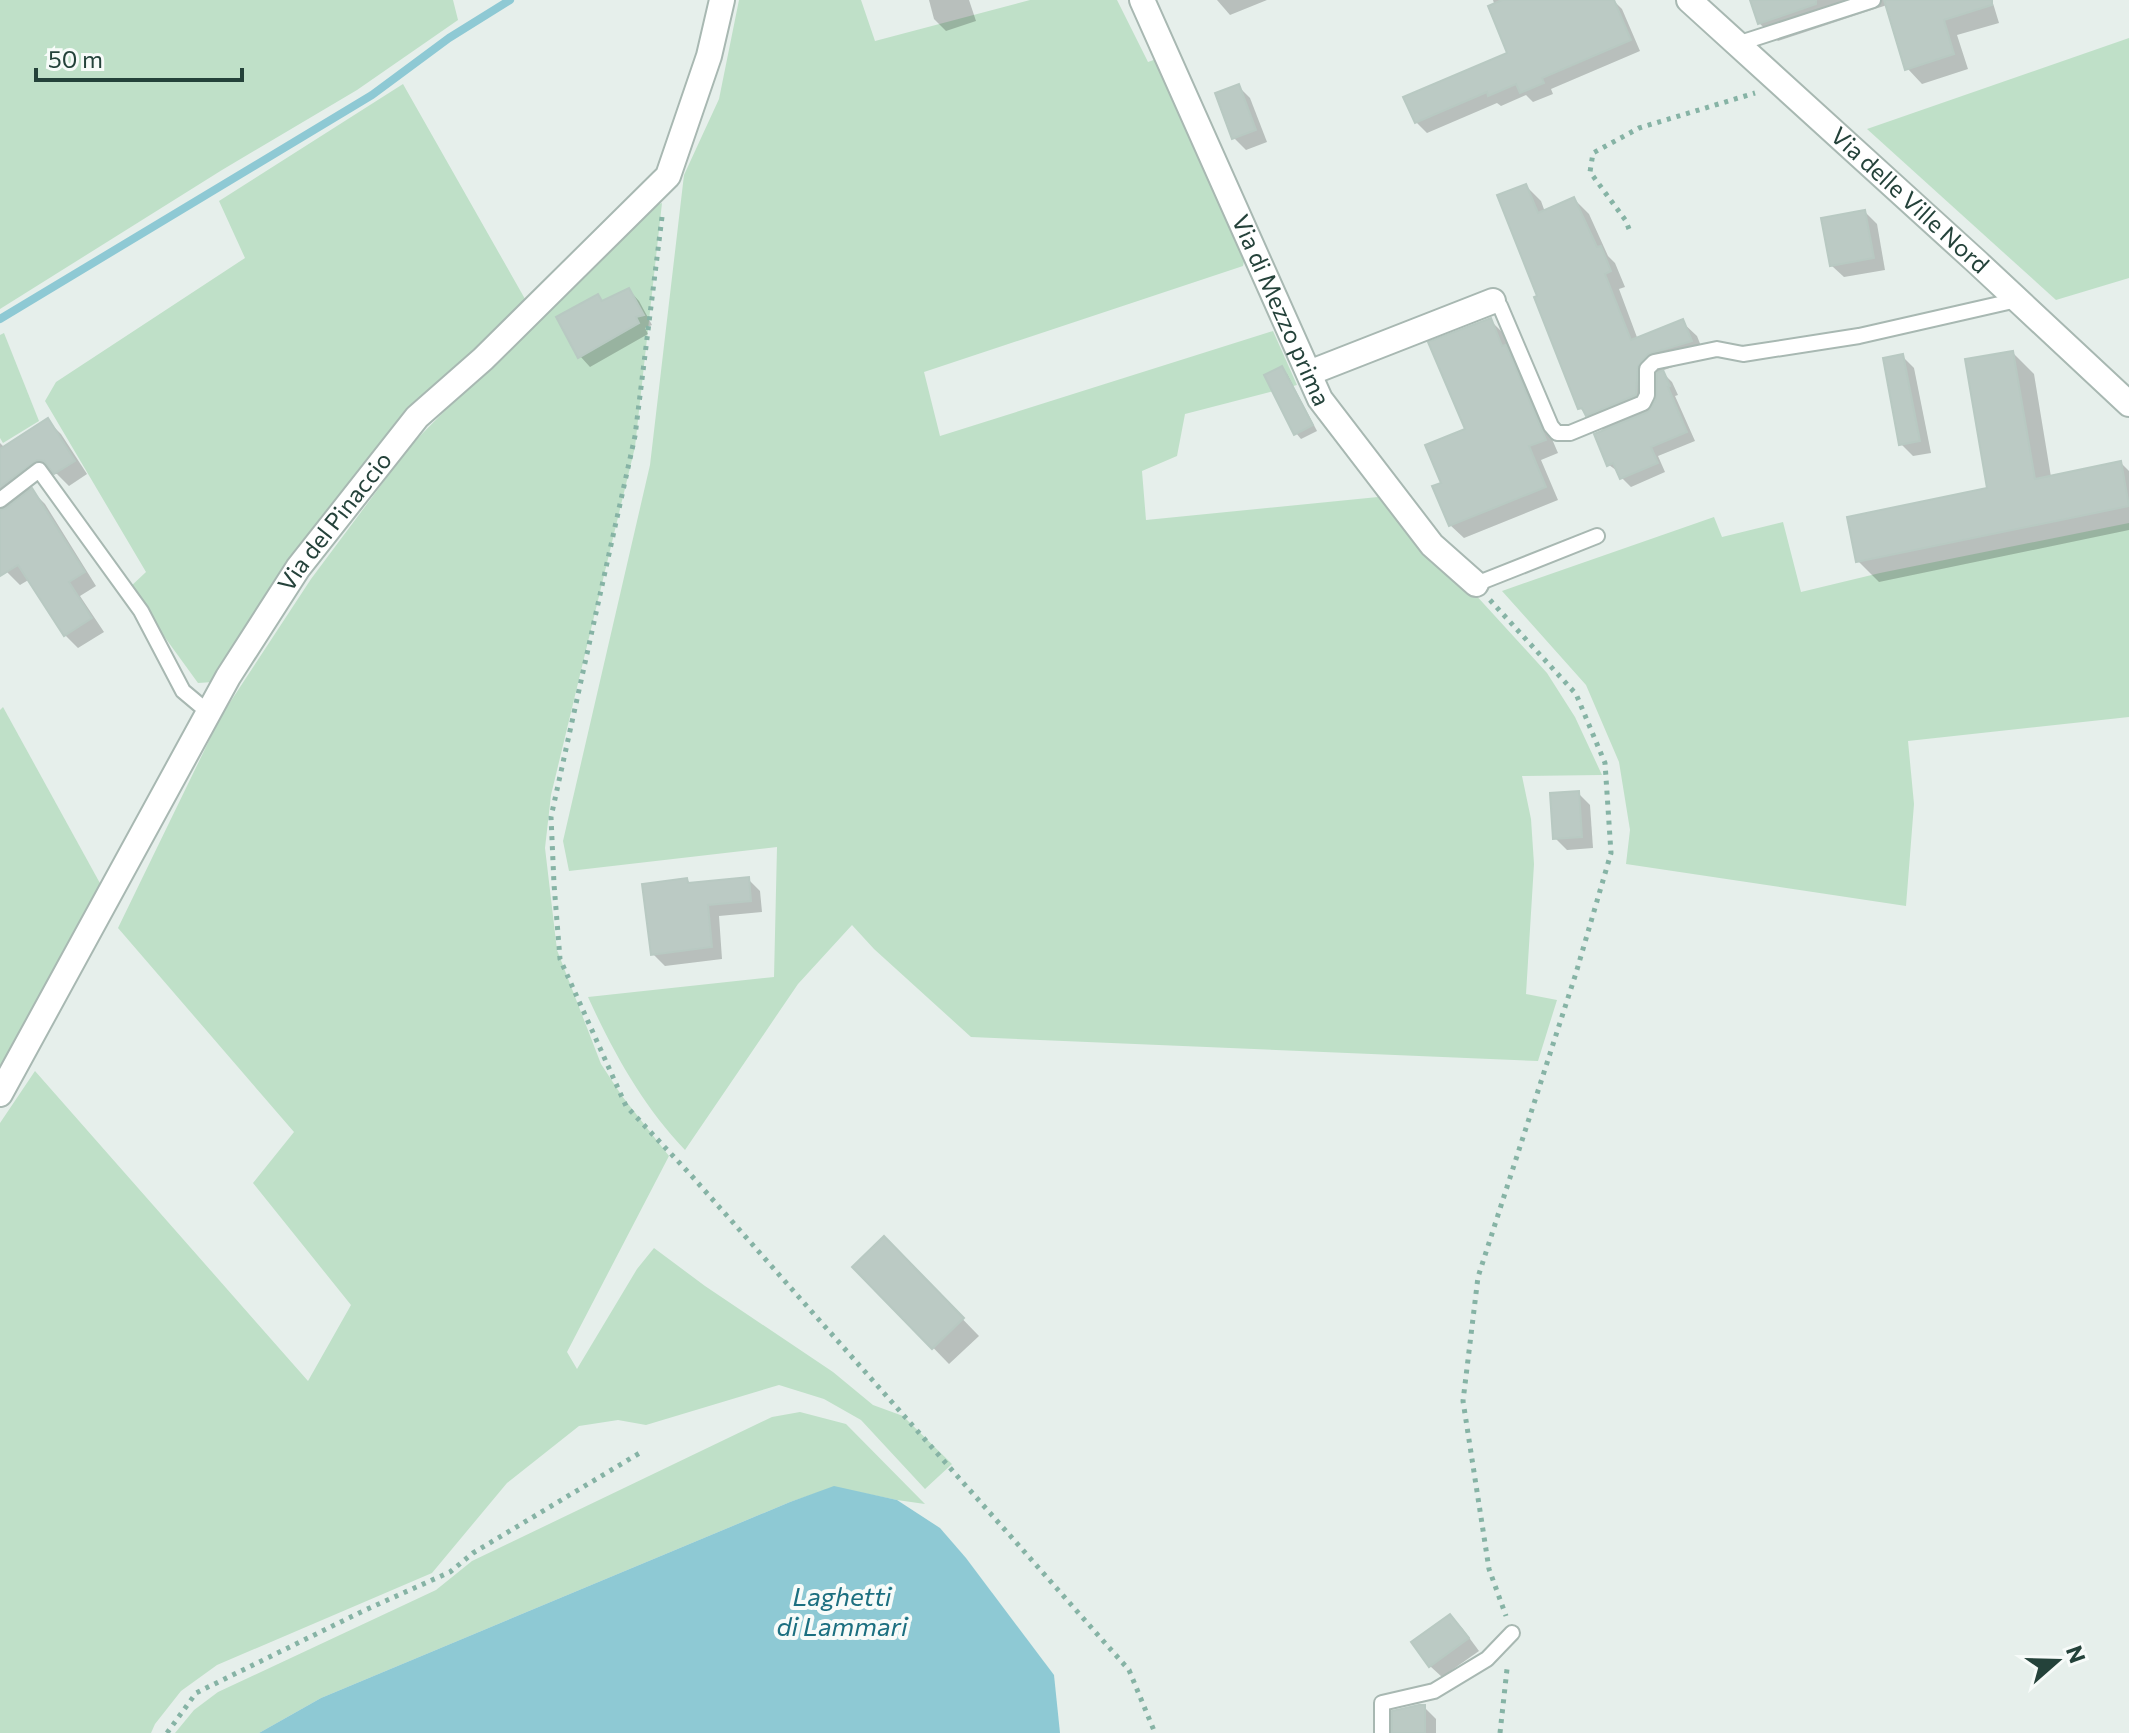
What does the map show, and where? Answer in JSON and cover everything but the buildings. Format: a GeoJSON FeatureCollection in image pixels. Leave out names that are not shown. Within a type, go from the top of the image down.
{"type":"FeatureCollection","features":[{"type":"Feature","properties":{"kind":"street","name":"Via del Pinaccio"},"geometry":{"type":"LineString","coordinates":[[0,1094],[208,712],[298,568],[417,417],[483,359],[668,176],[709,56],[722,0]]}},
{"type":"Feature","properties":{"kind":"street","name":"Via di Mezzo prima"},"geometry":{"type":"LineString","coordinates":[[1142,0],[1320,399],[1432,545],[1476,584]]}},
{"type":"Feature","properties":{"kind":"street","name":"Via delle Ville Nord"},"geometry":{"type":"LineString","coordinates":[[1689,0],[2129,404]]}},
{"type":"Feature","properties":{"kind":"street"},"geometry":{"type":"LineString","coordinates":[[1309,373],[1493,301]]}},
{"type":"Feature","properties":{"kind":"lane"},"geometry":{"type":"LineString","coordinates":[[1737,44],[1873,0]]}},
{"type":"Feature","properties":{"kind":"lane"},"geometry":{"type":"LineString","coordinates":[[1493,301],[1500,306],[1551,426],[1557,433],[1570,433],[1643,403],[1647,395],[1647,369],[1654,362],[1717,349],[1743,354],[1859,336],[2017,300]]}},
{"type":"Feature","properties":{"kind":"lane"},"geometry":{"type":"LineString","coordinates":[[0,500],[39,470],[141,611],[183,691],[208,712]]}},
{"type":"Feature","properties":{"kind":"lane"},"geometry":{"type":"LineString","coordinates":[[1476,584],[1597,536]]}},
{"type":"Feature","properties":{"kind":"lane"},"geometry":{"type":"LineString","coordinates":[[1382,1733],[1382,1703],[1434,1691],[1487,1659],[1512,1633]]}},
{"type":"Feature","properties":{"kind":"path"},"geometry":{"type":"LineString","coordinates":[[1629,229],[1590,172],[1593,153],[1639,128],[1753,94],[1777,80]]}},
{"type":"Feature","properties":{"kind":"path"},"geometry":{"type":"LineString","coordinates":[[668,176],[635,436],[551,817],[560,959],[626,1106],[700,1185],[1129,1670],[1155,1733]]}},
{"type":"Feature","properties":{"kind":"path"},"geometry":{"type":"LineString","coordinates":[[1476,584],[1576,694],[1605,763],[1611,853],[1576,973],[1478,1277],[1463,1401],[1489,1569],[1512,1633],[1500,1733]]}},
{"type":"Feature","properties":{"kind":"path"},"geometry":{"type":"LineString","coordinates":[[167,1733],[196,1693],[450,1572],[473,1553],[643,1451]]}},
{"type":"Feature","properties":{"kind":"green space"},"geometry":{"type":"Polygon","coordinates":[[[0,0],[453,0],[458,20],[357,90],[0,309],[0,0]]]}},
{"type":"Feature","properties":{"kind":"green space"},"geometry":{"type":"Polygon","coordinates":[[[739,0],[861,0],[875,41],[1030,0],[1117,0],[1148,62],[1162,57],[1246,252],[1243,266],[924,372],[940,436],[1273,331],[1297,385],[1185,414],[1177,456],[1142,471],[1146,520],[1378,497],[1473,592],[1547,673],[1575,717],[1602,775],[1522,776],[1531,819],[1534,864],[1526,994],[1557,1000],[1538,1061],[971,1037],[852,925],[798,984],[685,1150],[642,1097],[588,997],[774,977],[777,847],[569,871],[563,841],[650,465],[684,175],[719,99],[739,0]]]}},
{"type":"Feature","properties":{"kind":"green space"},"geometry":{"type":"Polygon","coordinates":[[[2129,38],[2129,278],[2056,300],[1867,129],[2129,38]]]}},
{"type":"Feature","properties":{"kind":"green space"},"geometry":{"type":"Polygon","coordinates":[[[403,84],[529,306],[451,375],[213,682],[198,683],[129,588],[146,572],[45,401],[56,382],[245,258],[219,201],[403,84]]]}},
{"type":"Feature","properties":{"kind":"green space"},"geometry":{"type":"Polygon","coordinates":[[[662,203],[635,447],[551,795],[545,848],[557,950],[601,1064],[669,1156],[567,1352],[577,1369],[637,1269],[654,1248],[833,1372],[873,1405],[903,1416],[952,1464],[925,1489],[861,1420],[824,1399],[779,1385],[646,1425],[618,1420],[579,1426],[507,1483],[432,1573],[217,1665],[181,1691],[151,1733],[0,1733],[0,1123],[35,1071],[308,1381],[351,1305],[253,1183],[294,1132],[118,928],[221,716],[311,579],[411,445],[644,209],[662,203]]]}},
{"type":"Feature","properties":{"kind":"green space"},"geometry":{"type":"Polygon","coordinates":[[[4,333],[39,421],[3,443],[0,438],[0,335],[4,333]]]}},
{"type":"Feature","properties":{"kind":"green space"},"geometry":{"type":"Polygon","coordinates":[[[1714,517],[1722,537],[1783,522],[1801,592],[2129,523],[2129,717],[1908,741],[1914,804],[1906,906],[1626,864],[1630,830],[1619,762],[1586,685],[1502,591],[1714,517]]]}},
{"type":"Feature","properties":{"kind":"green space"},"geometry":{"type":"Polygon","coordinates":[[[3,707],[107,896],[0,1070],[0,710],[3,707]]]}},
{"type":"Feature","properties":{"kind":"green space"},"geometry":{"type":"Polygon","coordinates":[[[800,1412],[846,1424],[925,1504],[834,1487],[790,1502],[321,1698],[259,1733],[175,1733],[194,1710],[218,1692],[436,1590],[472,1561],[772,1417],[800,1412]]]}},
{"type":"Feature","properties":{"kind":"water","name":"Laghetti di Lammari"},"geometry":{"type":"Polygon","coordinates":[[[834,1486],[897,1500],[940,1528],[1054,1675],[1060,1733],[259,1733],[321,1698],[834,1486]]]}},
{"type":"Feature","properties":{"kind":"waterway"},"geometry":{"type":"LineString","coordinates":[[0,319],[372,95],[449,38],[510,0]]}}]}
